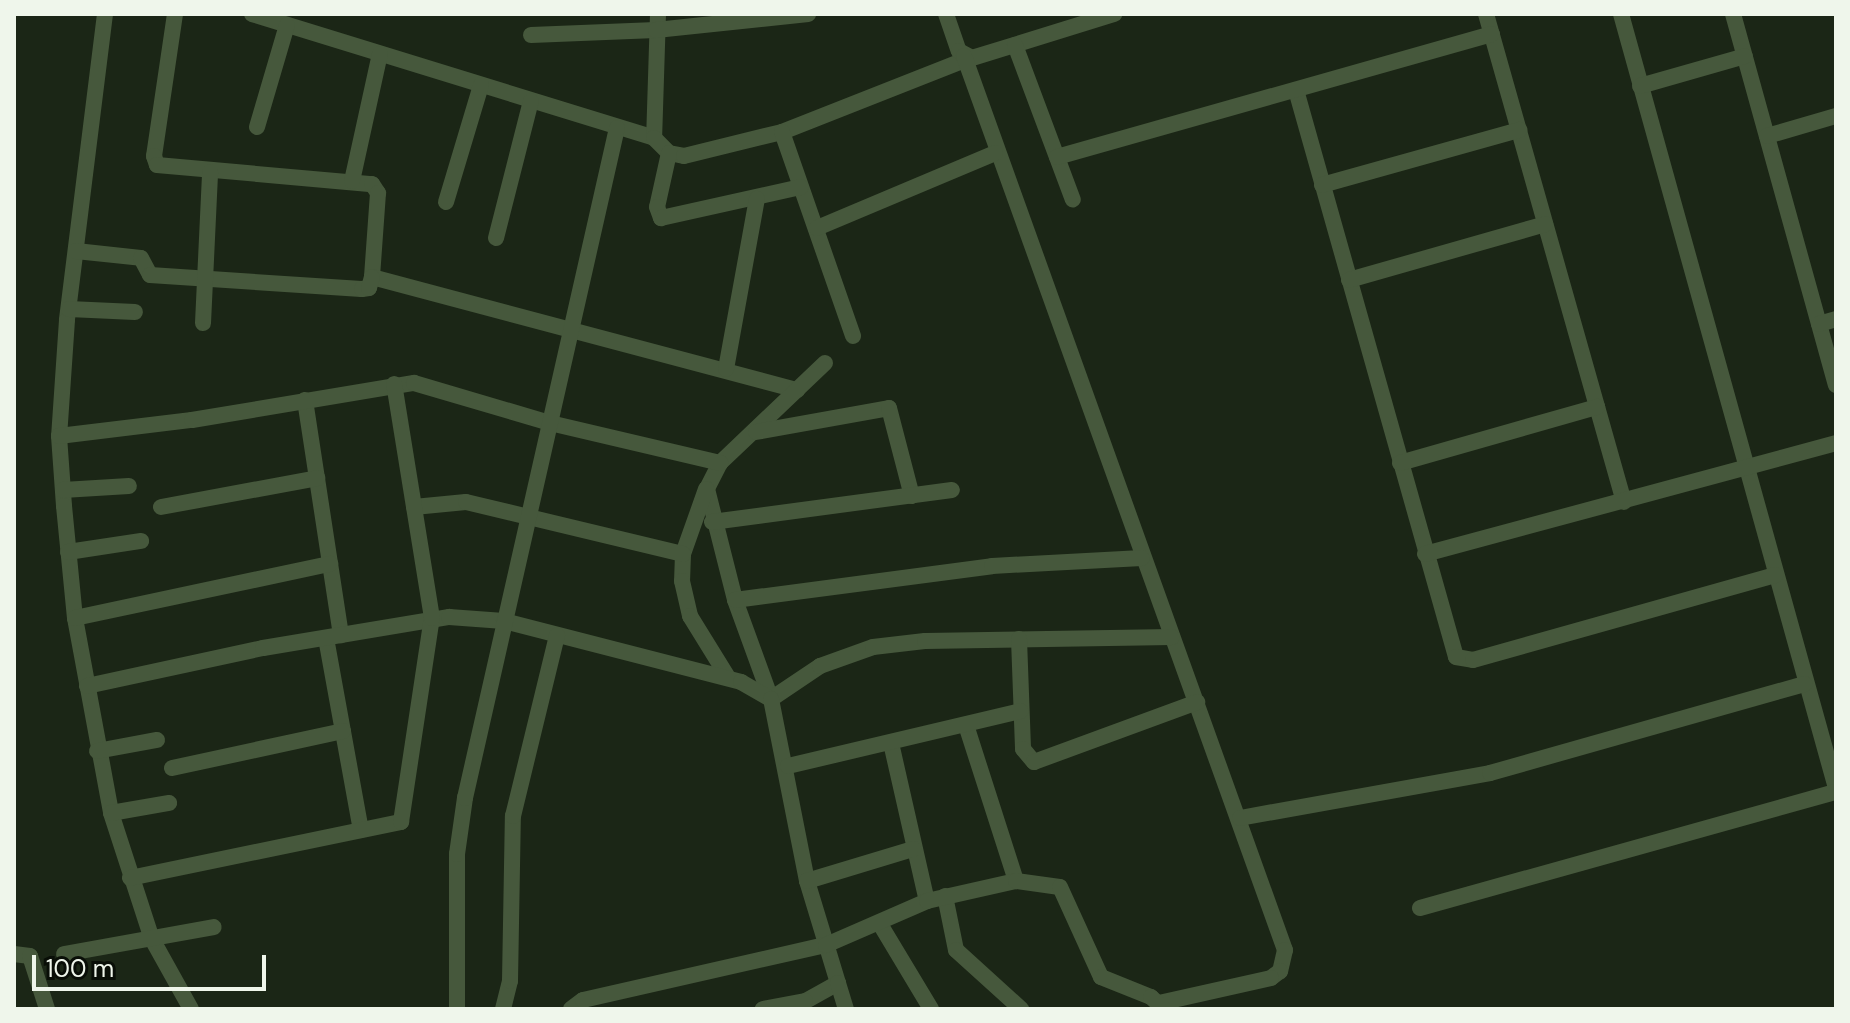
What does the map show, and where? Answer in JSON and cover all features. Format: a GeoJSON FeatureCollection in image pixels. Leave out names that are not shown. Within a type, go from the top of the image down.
{"type":"FeatureCollection","features":[{"type":"Feature","properties":{"kind":"street"},"geometry":{"type":"LineString","coordinates":[[105,14],[69,309],[59,436],[68,552],[75,618],[97,751],[111,813],[152,939],[187,1007]]}},
{"type":"Feature","properties":{"kind":"street"},"geometry":{"type":"LineString","coordinates":[[76,251],[137,257],[146,273],[205,280],[369,288],[378,193],[372,184],[210,172],[154,161],[175,14]]}},
{"type":"Feature","properties":{"kind":"street"},"geometry":{"type":"LineString","coordinates":[[252,14],[654,138],[669,153],[684,156],[782,132],[965,58],[980,57],[1114,14]]}},
{"type":"Feature","properties":{"kind":"street"},"geometry":{"type":"LineString","coordinates":[[531,35],[657,22],[808,14]]}},
{"type":"Feature","properties":{"kind":"street"},"geometry":{"type":"LineString","coordinates":[[571,1009],[583,1000],[826,945],[927,901],[1016,881],[1060,887],[1101,977],[1162,1006],[1271,978],[1285,961],[1240,818],[1142,558],[995,153],[965,58],[946,14]]}},
{"type":"Feature","properties":{"kind":"street"},"geometry":{"type":"LineString","coordinates":[[1486,14],[1624,502]]}},
{"type":"Feature","properties":{"kind":"street"},"geometry":{"type":"LineString","coordinates":[[1420,908],[1836,790],[1621,14]]}},
{"type":"Feature","properties":{"kind":"street"},"geometry":{"type":"LineString","coordinates":[[1733,14],[1836,385]]}},
{"type":"Feature","properties":{"kind":"street"},"geometry":{"type":"LineString","coordinates":[[654,138],[657,22]]}},
{"type":"Feature","properties":{"kind":"street"},"geometry":{"type":"LineString","coordinates":[[257,127],[287,25]]}},
{"type":"Feature","properties":{"kind":"street"},"geometry":{"type":"LineString","coordinates":[[1057,157],[1492,34]]}},
{"type":"Feature","properties":{"kind":"street"},"geometry":{"type":"LineString","coordinates":[[1015,45],[1073,200]]}},
{"type":"Feature","properties":{"kind":"street"},"geometry":{"type":"LineString","coordinates":[[352,181],[380,54]]}},
{"type":"Feature","properties":{"kind":"street"},"geometry":{"type":"LineString","coordinates":[[1640,86],[1745,56]]}},
{"type":"Feature","properties":{"kind":"street"},"geometry":{"type":"LineString","coordinates":[[446,202],[481,85]]}},
{"type":"Feature","properties":{"kind":"street"},"geometry":{"type":"LineString","coordinates":[[1296,90],[1451,648],[1464,662],[1775,575]]}},
{"type":"Feature","properties":{"kind":"street"},"geometry":{"type":"LineString","coordinates":[[496,238],[531,101]]}},
{"type":"Feature","properties":{"kind":"street"},"geometry":{"type":"LineString","coordinates":[[1767,136],[1836,116]]}},
{"type":"Feature","properties":{"kind":"street"},"geometry":{"type":"LineString","coordinates":[[457,1009],[457,854],[525,516],[550,423],[617,128]]}},
{"type":"Feature","properties":{"kind":"street"},"geometry":{"type":"LineString","coordinates":[[1322,185],[1519,130]]}},
{"type":"Feature","properties":{"kind":"street"},"geometry":{"type":"LineString","coordinates":[[782,132],[853,336]]}},
{"type":"Feature","properties":{"kind":"street"},"geometry":{"type":"LineString","coordinates":[[669,153],[657,207],[661,218],[801,187]]}},
{"type":"Feature","properties":{"kind":"street"},"geometry":{"type":"LineString","coordinates":[[817,228],[995,153]]}},
{"type":"Feature","properties":{"kind":"street"},"geometry":{"type":"LineString","coordinates":[[203,323],[210,172]]}},
{"type":"Feature","properties":{"kind":"street"},"geometry":{"type":"LineString","coordinates":[[726,369],[757,199]]}},
{"type":"Feature","properties":{"kind":"street"},"geometry":{"type":"LineString","coordinates":[[1349,280],[1545,224]]}},
{"type":"Feature","properties":{"kind":"street"},"geometry":{"type":"LineString","coordinates":[[372,277],[570,326],[797,390]]}},
{"type":"Feature","properties":{"kind":"street"},"geometry":{"type":"LineString","coordinates":[[69,309],[135,312]]}},
{"type":"Feature","properties":{"kind":"street"},"geometry":{"type":"LineString","coordinates":[[1819,324],[1836,319]]}},
{"type":"Feature","properties":{"kind":"street"},"geometry":{"type":"LineString","coordinates":[[727,676],[690,616],[683,554],[720,463],[825,363]]}},
{"type":"Feature","properties":{"kind":"street"},"geometry":{"type":"LineString","coordinates":[[59,436],[394,384],[426,384],[550,423],[720,463]]}},
{"type":"Feature","properties":{"kind":"street"},"geometry":{"type":"LineString","coordinates":[[130,878],[393,825],[403,817],[432,618],[394,384]]}},
{"type":"Feature","properties":{"kind":"street"},"geometry":{"type":"LineString","coordinates":[[305,400],[330,564],[343,731],[361,830]]}},
{"type":"Feature","properties":{"kind":"street"},"geometry":{"type":"LineString","coordinates":[[1400,463],[1597,407]]}},
{"type":"Feature","properties":{"kind":"street"},"geometry":{"type":"LineString","coordinates":[[756,432],[889,408],[912,496]]}},
{"type":"Feature","properties":{"kind":"street"},"geometry":{"type":"LineString","coordinates":[[1425,554],[1836,443]]}},
{"type":"Feature","properties":{"kind":"street"},"geometry":{"type":"LineString","coordinates":[[161,507],[317,478]]}},
{"type":"Feature","properties":{"kind":"street"},"geometry":{"type":"LineString","coordinates":[[63,490],[129,486]]}},
{"type":"Feature","properties":{"kind":"street"},"geometry":{"type":"LineString","coordinates":[[707,489],[712,522],[735,600],[771,699],[788,766],[807,881],[846,1009]]}},
{"type":"Feature","properties":{"kind":"street"},"geometry":{"type":"LineString","coordinates":[[712,522],[952,490]]}},
{"type":"Feature","properties":{"kind":"street"},"geometry":{"type":"LineString","coordinates":[[414,507],[452,500],[683,554]]}},
{"type":"Feature","properties":{"kind":"street"},"geometry":{"type":"LineString","coordinates":[[68,552],[141,541]]}},
{"type":"Feature","properties":{"kind":"street"},"geometry":{"type":"LineString","coordinates":[[735,600],[992,566],[1142,558]]}},
{"type":"Feature","properties":{"kind":"street"},"geometry":{"type":"LineString","coordinates":[[75,618],[330,564]]}},
{"type":"Feature","properties":{"kind":"street"},"geometry":{"type":"LineString","coordinates":[[87,686],[432,618],[504,621],[727,676],[771,699]]}},
{"type":"Feature","properties":{"kind":"street"},"geometry":{"type":"LineString","coordinates":[[503,1009],[510,981],[513,816],[557,635]]}},
{"type":"Feature","properties":{"kind":"street"},"geometry":{"type":"LineString","coordinates":[[771,699],[820,666],[873,647],[1019,639],[1172,637]]}},
{"type":"Feature","properties":{"kind":"street"},"geometry":{"type":"LineString","coordinates":[[1019,639],[1023,749],[1034,762],[1197,702]]}},
{"type":"Feature","properties":{"kind":"street"},"geometry":{"type":"LineString","coordinates":[[1240,818],[1490,773],[1805,684]]}},
{"type":"Feature","properties":{"kind":"street"},"geometry":{"type":"LineString","coordinates":[[788,766],[1021,711]]}},
{"type":"Feature","properties":{"kind":"street"},"geometry":{"type":"LineString","coordinates":[[966,725],[1016,881]]}},
{"type":"Feature","properties":{"kind":"street"},"geometry":{"type":"LineString","coordinates":[[172,768],[343,731]]}},
{"type":"Feature","properties":{"kind":"street"},"geometry":{"type":"LineString","coordinates":[[97,751],[157,740]]}},
{"type":"Feature","properties":{"kind":"street"},"geometry":{"type":"LineString","coordinates":[[891,743],[927,901]]}},
{"type":"Feature","properties":{"kind":"street"},"geometry":{"type":"LineString","coordinates":[[111,813],[169,803]]}},
{"type":"Feature","properties":{"kind":"street"},"geometry":{"type":"LineString","coordinates":[[807,881],[913,849]]}},
{"type":"Feature","properties":{"kind":"street"},"geometry":{"type":"LineString","coordinates":[[945,896],[956,950],[1021,1009]]}},
{"type":"Feature","properties":{"kind":"street"},"geometry":{"type":"LineString","coordinates":[[880,924],[931,1009]]}},
{"type":"Feature","properties":{"kind":"street"},"geometry":{"type":"LineString","coordinates":[[64,954],[214,927]]}},
{"type":"Feature","properties":{"kind":"street"},"geometry":{"type":"LineString","coordinates":[[14,954],[30,956],[47,1009]]}},
{"type":"Feature","properties":{"kind":"street"},"geometry":{"type":"LineString","coordinates":[[763,1009],[805,1001],[838,983]]}}]}
